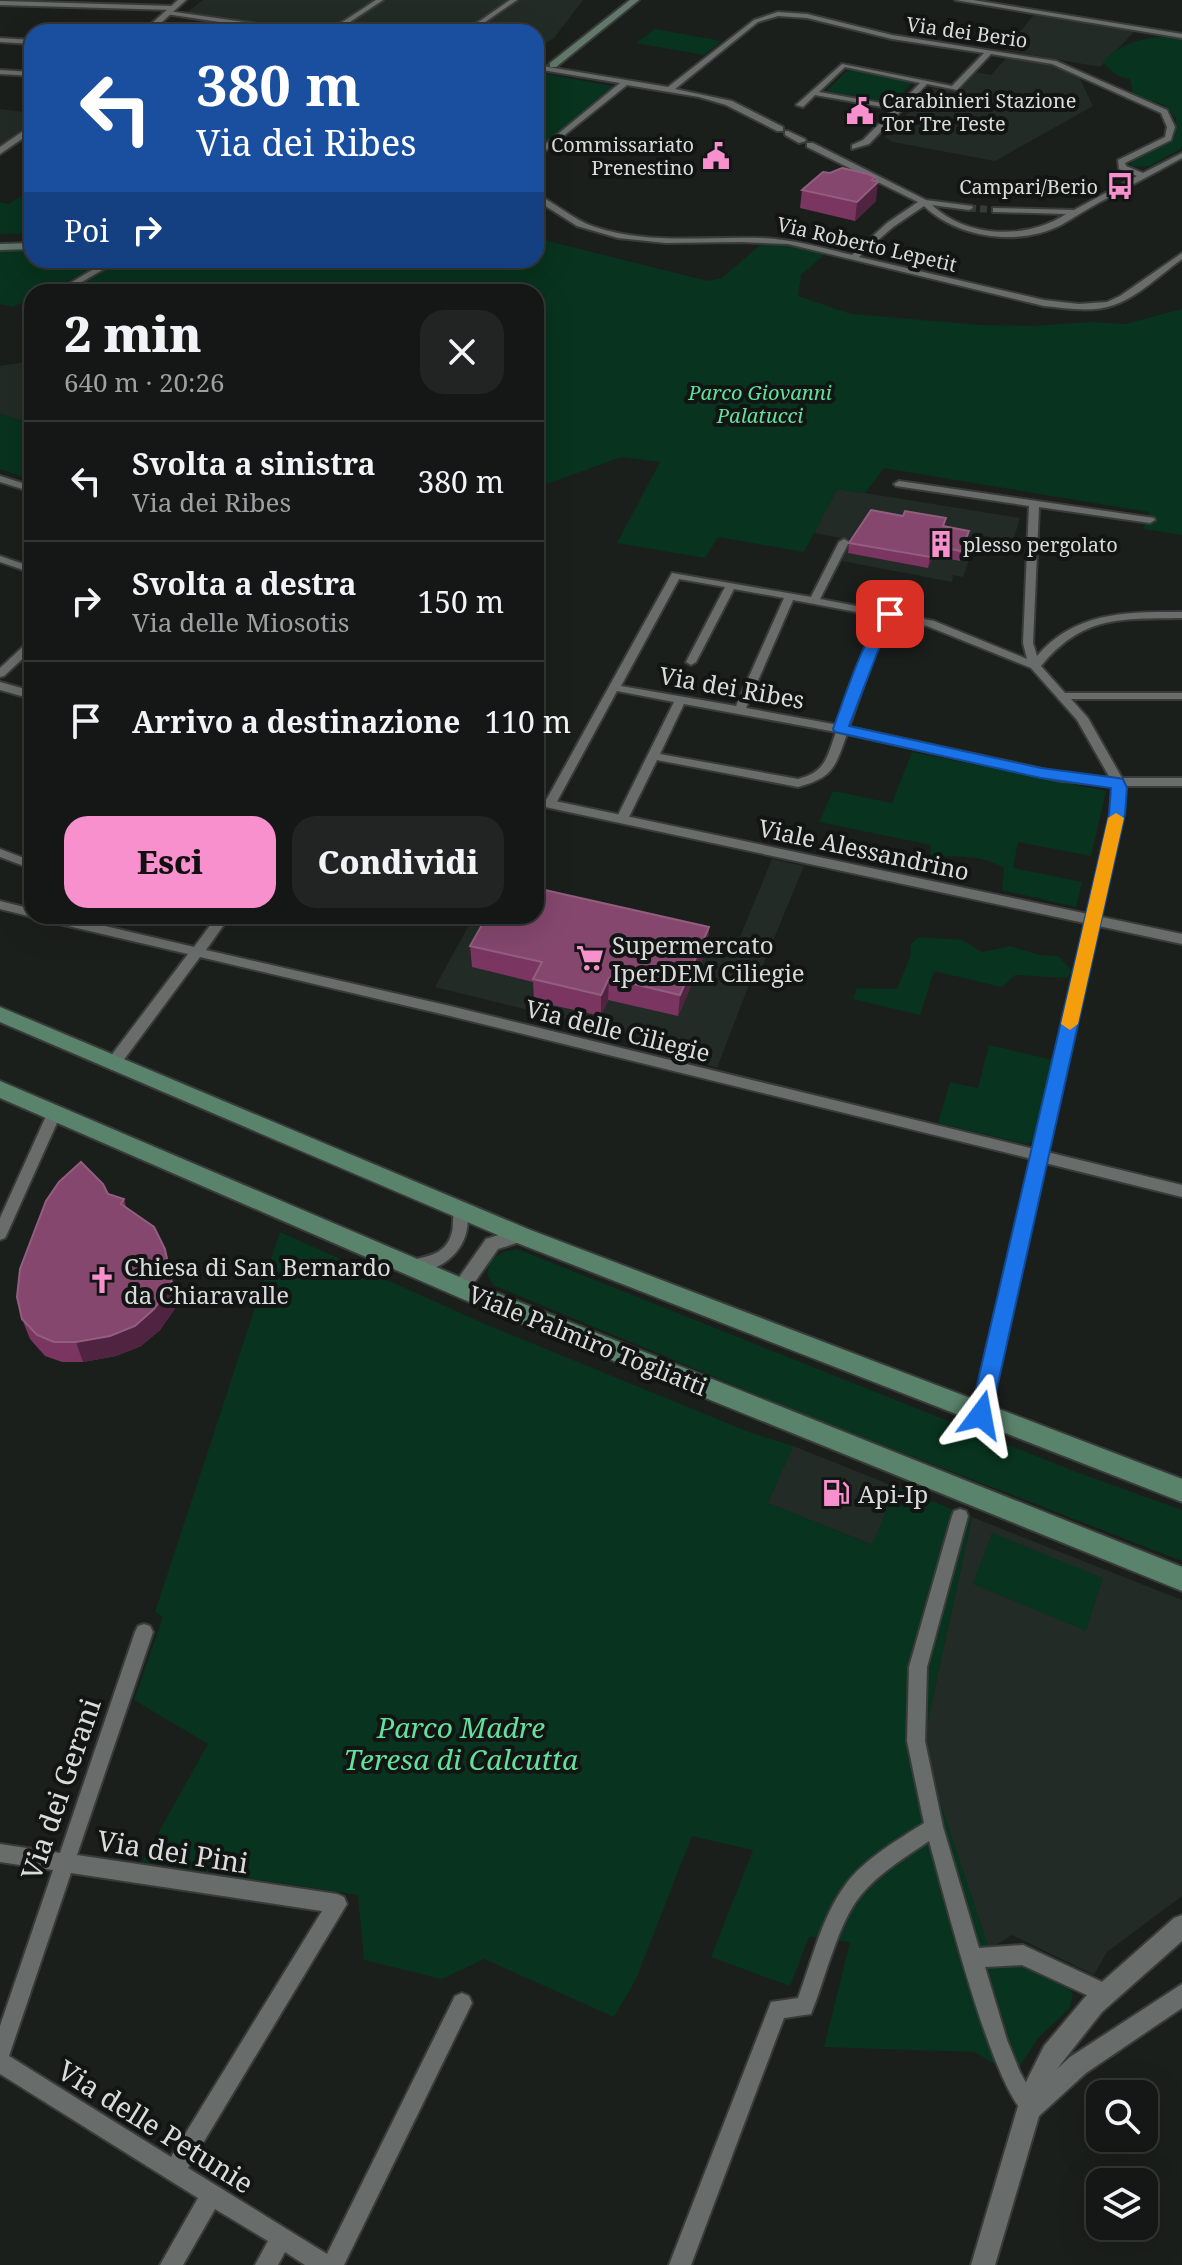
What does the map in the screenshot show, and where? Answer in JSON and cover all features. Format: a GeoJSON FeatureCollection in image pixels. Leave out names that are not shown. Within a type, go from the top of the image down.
{"type":"FeatureCollection","features":[{"type":"Feature","properties":{"kind":"main road"},"geometry":{"type":"LineString","coordinates":[[544,65],[625,0]]}},
{"type":"Feature","properties":{"kind":"main road"},"geometry":{"type":"LineString","coordinates":[[544,65],[635,0]]}},
{"type":"Feature","properties":{"kind":"main road"},"geometry":{"type":"LineString","coordinates":[[0,245],[24,244]]}},
{"type":"Feature","properties":{"kind":"main road"},"geometry":{"type":"LineString","coordinates":[[0,1014],[112,1065],[520,1235],[1182,1491]]}},
{"type":"Feature","properties":{"kind":"main road","name":"Viale Palmiro Togliatti"},"geometry":{"type":"LineString","coordinates":[[1,1091],[51,1122],[1182,1579]]}},
{"type":"Feature","properties":{"kind":"street"},"geometry":{"type":"LineString","coordinates":[[155,24],[182,0]]}},
{"type":"Feature","properties":{"kind":"street"},"geometry":{"type":"LineString","coordinates":[[342,24],[380,0]]}},
{"type":"Feature","properties":{"kind":"street"},"geometry":{"type":"LineString","coordinates":[[479,24],[514,0]]}},
{"type":"Feature","properties":{"kind":"street"},"geometry":{"type":"LineString","coordinates":[[959,0],[1182,36]]}},
{"type":"Feature","properties":{"kind":"street"},"geometry":{"type":"LineString","coordinates":[[0,3],[170,10],[248,24]]}},
{"type":"Feature","properties":{"kind":"street","name":"Via dei Berio"},"geometry":{"type":"LineString","coordinates":[[670,89],[753,24],[778,14],[807,16],[892,37],[1063,65],[1164,112],[1171,127],[1168,138],[1121,164],[1144,176]]}},
{"type":"Feature","properties":{"kind":"street"},"geometry":{"type":"LineString","coordinates":[[0,40],[24,42]]}},
{"type":"Feature","properties":{"kind":"street"},"geometry":{"type":"LineString","coordinates":[[800,105],[844,65],[904,75],[924,83],[954,88],[990,51]]}},
{"type":"Feature","properties":{"kind":"street"},"geometry":{"type":"LineString","coordinates":[[544,65],[729,103],[924,202],[946,221],[967,228],[1015,233],[1043,228],[1182,155]]}},
{"type":"Feature","properties":{"kind":"street"},"geometry":{"type":"LineString","coordinates":[[0,72],[24,74]]}},
{"type":"Feature","properties":{"kind":"street"},"geometry":{"type":"LineString","coordinates":[[544,149],[627,81]]}},
{"type":"Feature","properties":{"kind":"street"},"geometry":{"type":"LineString","coordinates":[[855,147],[866,142],[924,83]]}},
{"type":"Feature","properties":{"kind":"street"},"geometry":{"type":"LineString","coordinates":[[813,93],[898,108]]}},
{"type":"Feature","properties":{"kind":"street"},"geometry":{"type":"LineString","coordinates":[[0,151],[24,134]]}},
{"type":"Feature","properties":{"kind":"street","name":"Via Roberto Lepetit"},"geometry":{"type":"LineString","coordinates":[[544,201],[592,230],[614,235],[653,239],[751,238],[854,257],[1044,303],[1079,307],[1123,298],[1182,255]]}},
{"type":"Feature","properties":{"kind":"street"},"geometry":{"type":"LineString","coordinates":[[854,257],[890,225],[924,202],[969,208]]}},
{"type":"Feature","properties":{"kind":"street"},"geometry":{"type":"LineString","coordinates":[[996,210],[1043,214],[1075,212]]}},
{"type":"Feature","properties":{"kind":"street"},"geometry":{"type":"LineString","coordinates":[[1043,214],[1046,223],[1043,228]]}},
{"type":"Feature","properties":{"kind":"street"},"geometry":{"type":"LineString","coordinates":[[71,284],[100,268]]}},
{"type":"Feature","properties":{"kind":"street"},"geometry":{"type":"LineString","coordinates":[[0,479],[24,486]]}},
{"type":"Feature","properties":{"kind":"street"},"geometry":{"type":"LineString","coordinates":[[899,484],[1150,520]]}},
{"type":"Feature","properties":{"kind":"street"},"geometry":{"type":"LineString","coordinates":[[1034,504],[1028,643],[1035,666]]}},
{"type":"Feature","properties":{"kind":"street"},"geometry":{"type":"LineString","coordinates":[[814,601],[844,542]]}},
{"type":"Feature","properties":{"kind":"street"},"geometry":{"type":"LineString","coordinates":[[0,559],[24,567]]}},
{"type":"Feature","properties":{"kind":"street"},"geometry":{"type":"LineString","coordinates":[[544,800],[676,575],[890,614],[946,628],[1035,666],[1066,696],[1118,782],[1117,814],[981,1415]]}},
{"type":"Feature","properties":{"kind":"street"},"geometry":{"type":"LineString","coordinates":[[691,662],[731,585]]}},
{"type":"Feature","properties":{"kind":"street"},"geometry":{"type":"LineString","coordinates":[[740,710],[790,596]]}},
{"type":"Feature","properties":{"kind":"street"},"geometry":{"type":"LineString","coordinates":[[654,756],[806,783],[828,767],[871,651],[890,614]]}},
{"type":"Feature","properties":{"kind":"street"},"geometry":{"type":"LineString","coordinates":[[1035,666],[1058,638],[1081,625],[1111,618],[1182,615]]}},
{"type":"Feature","properties":{"kind":"street"},"geometry":{"type":"LineString","coordinates":[[0,674],[24,652]]}},
{"type":"Feature","properties":{"kind":"street"},"geometry":{"type":"LineString","coordinates":[[0,686],[24,693]]}},
{"type":"Feature","properties":{"kind":"street","name":"Via dei Ribes"},"geometry":{"type":"LineString","coordinates":[[621,689],[841,729],[1041,773],[1118,782],[1182,782]]}},
{"type":"Feature","properties":{"kind":"street"},"geometry":{"type":"LineString","coordinates":[[1066,696],[1182,696]]}},
{"type":"Feature","properties":{"kind":"street"},"geometry":{"type":"LineString","coordinates":[[622,819],[680,701]]}},
{"type":"Feature","properties":{"kind":"street","name":"Viale Alessandrino"},"geometry":{"type":"LineString","coordinates":[[544,802],[1182,939]]}},
{"type":"Feature","properties":{"kind":"street"},"geometry":{"type":"LineString","coordinates":[[0,853],[24,862]]}},
{"type":"Feature","properties":{"kind":"street"},"geometry":{"type":"LineString","coordinates":[[0,905],[24,911]]}},
{"type":"Feature","properties":{"kind":"street","name":"Via delle Ciliegie"},"geometry":{"type":"LineString","coordinates":[[72,924],[198,951],[1182,1191]]}},
{"type":"Feature","properties":{"kind":"street"},"geometry":{"type":"LineString","coordinates":[[95,930],[100,924]]}},
{"type":"Feature","properties":{"kind":"street"},"geometry":{"type":"LineString","coordinates":[[112,1065],[218,924]]}},
{"type":"Feature","properties":{"kind":"street"},"geometry":{"type":"LineString","coordinates":[[0,1234],[51,1122]]}},
{"type":"Feature","properties":{"kind":"street"},"geometry":{"type":"LineString","coordinates":[[409,1266],[429,1264],[448,1253],[461,1232],[460,1210]]}},
{"type":"Feature","properties":{"kind":"street"},"geometry":{"type":"LineString","coordinates":[[461,1288],[492,1244],[520,1235]]}},
{"type":"Feature","properties":{"kind":"street"},"geometry":{"type":"LineString","coordinates":[[960,1516],[918,1667],[916,1741],[934,1827],[1004,2060],[1031,2108]]}},
{"type":"Feature","properties":{"kind":"street","name":"Via dei Gerani"},"geometry":{"type":"LineString","coordinates":[[0,2055],[144,1632]]}},
{"type":"Feature","properties":{"kind":"street"},"geometry":{"type":"LineString","coordinates":[[680,2265],[778,2009],[804,2007],[839,1913],[854,1888],[875,1868],[934,1827]]}},
{"type":"Feature","properties":{"kind":"street","name":"Via dei Pini"},"geometry":{"type":"LineString","coordinates":[[0,1853],[337,1904],[175,2170]]}},
{"type":"Feature","properties":{"kind":"street"},"geometry":{"type":"LineString","coordinates":[[983,2265],[1039,2077],[1052,2054],[1106,1994],[1182,1926]]}},
{"type":"Feature","properties":{"kind":"street"},"geometry":{"type":"LineString","coordinates":[[975,1958],[1023,1955],[1106,1994]]}},
{"type":"Feature","properties":{"kind":"street"},"geometry":{"type":"LineString","coordinates":[[1031,2108],[1078,2065],[1182,1995]]}},
{"type":"Feature","properties":{"kind":"street"},"geometry":{"type":"LineString","coordinates":[[333,2265],[462,2003]]}},
{"type":"Feature","properties":{"kind":"street","name":"Via delle Petunie"},"geometry":{"type":"LineString","coordinates":[[0,2062],[325,2265]]}},
{"type":"Feature","properties":{"kind":"street"},"geometry":{"type":"LineString","coordinates":[[171,2265],[212,2194]]}},
{"type":"Feature","properties":{"kind":"street"},"geometry":{"type":"LineString","coordinates":[[266,2265],[281,2239]]}},
{"type":"Feature","properties":{"kind":"shaded area"},"geometry":{"type":"Polygon","coordinates":[[[203,0],[583,0],[554,38],[544,45],[544,24],[262,24],[186,13],[203,0]]]}},
{"type":"Feature","properties":{"kind":"shaded area"},"geometry":{"type":"Polygon","coordinates":[[[1034,15],[1135,31],[1100,67],[1005,50],[1034,15]]]}},
{"type":"Feature","properties":{"kind":"shaded area"},"geometry":{"type":"Polygon","coordinates":[[[1008,56],[1038,61],[1078,75],[1093,106],[995,161],[893,142],[885,137],[932,88],[955,92],[976,72],[991,75],[1008,56]]]}},
{"type":"Feature","properties":{"kind":"shaded area"},"geometry":{"type":"Polygon","coordinates":[[[0,109],[24,112],[24,127],[0,145],[0,109]]]}},
{"type":"Feature","properties":{"kind":"shaded area"},"geometry":{"type":"Polygon","coordinates":[[[24,362],[24,422],[0,414],[0,366],[24,362]]]}},
{"type":"Feature","properties":{"kind":"shaded area"},"geometry":{"type":"Polygon","coordinates":[[[837,489],[1020,518],[1013,541],[978,535],[963,577],[953,575],[952,582],[842,561],[852,540],[814,533],[837,489]]]}},
{"type":"Feature","properties":{"kind":"shaded area"},"geometry":{"type":"Polygon","coordinates":[[[772,859],[804,866],[758,977],[752,977],[717,1068],[686,1057],[688,1049],[435,987],[470,924],[544,924],[544,912],[733,954],[772,859]]]}},
{"type":"Feature","properties":{"kind":"shaded area"},"geometry":{"type":"Polygon","coordinates":[[[793,1446],[896,1487],[873,1545],[767,1503],[793,1446]]]}},
{"type":"Feature","properties":{"kind":"shaded area"},"geometry":{"type":"Polygon","coordinates":[[[972,1517],[1182,1600],[1182,1896],[1107,1952],[1094,1975],[1012,1935],[989,1949],[935,1787],[924,1738],[972,1517]]]}},
{"type":"Feature","properties":{"kind":"green space"},"geometry":{"type":"Polygon","coordinates":[[[655,29],[722,41],[704,55],[636,43],[655,29]]]}},
{"type":"Feature","properties":{"kind":"green space"},"geometry":{"type":"Polygon","coordinates":[[[1166,36],[1182,38],[1182,148],[1150,166],[1131,167],[1130,163],[1175,136],[1176,118],[1164,105],[1133,94],[1130,79],[1118,76],[1103,63],[1123,47],[1140,40],[1166,36]]]}},
{"type":"Feature","properties":{"kind":"green space"},"geometry":{"type":"Polygon","coordinates":[[[849,69],[898,77],[911,84],[892,103],[826,91],[849,69]]]}},
{"type":"Feature","properties":{"kind":"green space"},"geometry":{"type":"Polygon","coordinates":[[[544,73],[617,87],[544,145],[544,73]]]}},
{"type":"Feature","properties":{"kind":"green space"},"geometry":{"type":"Polygon","coordinates":[[[24,195],[24,233],[0,234],[0,202],[8,204],[24,195]]]}},
{"type":"Feature","properties":{"kind":"green space","name":"Parco Giovanni Palatucci"},"geometry":{"type":"Polygon","coordinates":[[[544,240],[708,281],[722,278],[765,241],[825,254],[801,275],[798,296],[851,314],[1032,326],[1090,322],[1125,324],[1182,309],[1182,535],[1143,529],[1149,512],[884,468],[865,493],[837,489],[804,552],[718,537],[705,558],[617,543],[660,462],[621,457],[544,485],[544,284],[81,284],[110,268],[544,268],[544,240]]]}},
{"type":"Feature","properties":{"kind":"green space"},"geometry":{"type":"Polygon","coordinates":[[[24,250],[24,268],[94,268],[61,284],[24,284],[24,302],[13,307],[0,304],[0,251],[24,250]]]}},
{"type":"Feature","properties":{"kind":"green space"},"geometry":{"type":"Polygon","coordinates":[[[0,414],[24,422],[24,477],[0,469],[0,414]]]}},
{"type":"Feature","properties":{"kind":"green space"},"geometry":{"type":"Polygon","coordinates":[[[912,752],[1106,791],[1091,856],[1018,842],[1013,868],[1082,882],[1076,907],[1002,890],[1004,868],[986,860],[930,856],[931,845],[819,822],[833,791],[892,803],[912,752]]]}},
{"type":"Feature","properties":{"kind":"green space"},"geometry":{"type":"Polygon","coordinates":[[[918,937],[962,940],[982,952],[1010,946],[1039,955],[1058,956],[1072,971],[1067,978],[1015,975],[1002,987],[934,971],[920,1015],[853,999],[857,988],[897,989],[910,957],[911,944],[918,937]]]}},
{"type":"Feature","properties":{"kind":"green space"},"geometry":{"type":"Polygon","coordinates":[[[989,1045],[1053,1060],[1032,1142],[1025,1144],[938,1123],[950,1082],[978,1088],[989,1045]]]}},
{"type":"Feature","properties":{"kind":"green space","name":"Parco Madre Teresa di Calcutta"},"geometry":{"type":"Polygon","coordinates":[[[280,1232],[485,1324],[749,1432],[793,1446],[768,1503],[872,1545],[896,1487],[972,1517],[924,1738],[935,1787],[989,1949],[988,1968],[1021,1965],[1070,1990],[1073,1995],[1069,2009],[1038,2038],[1018,2069],[995,2064],[974,2052],[824,2047],[850,1942],[809,1937],[790,1986],[711,1957],[753,1850],[692,1836],[636,1979],[614,2017],[484,1959],[442,1979],[364,1960],[358,1895],[142,1862],[208,1744],[134,1700],[163,1617],[155,1612],[280,1232]]]}},
{"type":"Feature","properties":{"kind":"green space"},"geometry":{"type":"Polygon","coordinates":[[[517,1249],[1079,1473],[1182,1510],[1182,1561],[806,1415],[493,1285],[487,1274],[490,1261],[503,1252],[517,1249]]]}},
{"type":"Feature","properties":{"kind":"green space"},"geometry":{"type":"Polygon","coordinates":[[[992,1533],[1103,1578],[1086,1631],[973,1584],[992,1533]]]}},
{"type":"Feature","properties":{"kind":"building"},"geometry":{"type":"Polygon","coordinates":[[[842,168],[868,174],[878,182],[857,202],[802,190],[823,172],[830,173],[842,168]]]}},
{"type":"Feature","properties":{"kind":"building","name":"plesso pergolato"},"geometry":{"type":"Polygon","coordinates":[[[871,510],[903,516],[905,511],[946,518],[943,526],[969,531],[961,551],[935,546],[930,557],[849,543],[871,510]]]}},
{"type":"Feature","properties":{"kind":"building","name":"Supermercato IperDEM Ciliegie"},"geometry":{"type":"Polygon","coordinates":[[[544,890],[709,927],[680,995],[609,978],[601,995],[533,979],[542,962],[470,946],[482,924],[544,924],[544,890]]]}},
{"type":"Feature","properties":{"kind":"building","name":"Chiesa di San Bernardo da Chiaravalle"},"geometry":{"type":"Polygon","coordinates":[[[81,1162],[103,1184],[108,1194],[124,1199],[121,1204],[154,1227],[165,1249],[172,1284],[154,1309],[135,1326],[110,1336],[54,1342],[37,1335],[22,1319],[17,1297],[20,1269],[46,1201],[59,1182],[81,1162]]]}},
{"type":"Feature","properties":{"kind":"tunnel"},"geometry":{"type":"LineString","coordinates":[[544,72],[553,65]]}},
{"type":"Feature","properties":{"kind":"tunnel"},"geometry":{"type":"LineString","coordinates":[[969,208],[996,210]]}},
{"type":"Feature","properties":{"kind":"slow traffic"},"geometry":{"type":"LineString","coordinates":[[1070,1024],[1116,818]]}},
{"type":"Feature","properties":{"kind":"place","name":"Carabinieri Stazione Tor Tre Teste"},"geometry":{"type":"Point","coordinates":[860,111]}},
{"type":"Feature","properties":{"kind":"place","name":"Commissariato Prenestino"},"geometry":{"type":"Point","coordinates":[716,156]}},
{"type":"Feature","properties":{"kind":"place","name":"Campari/Berio"},"geometry":{"type":"Point","coordinates":[1120,186]}},
{"type":"Feature","properties":{"kind":"place","name":"plesso pergolato"},"geometry":{"type":"Point","coordinates":[941,544]}},
{"type":"Feature","properties":{"kind":"place","name":"Supermercato IperDEM Ciliegie"},"geometry":{"type":"Point","coordinates":[590,958]}},
{"type":"Feature","properties":{"kind":"place","name":"Chiesa di San Bernardo da Chiaravalle"},"geometry":{"type":"Point","coordinates":[102,1280]}},
{"type":"Feature","properties":{"kind":"place","name":"Api-Ip"},"geometry":{"type":"Point","coordinates":[836,1493]}},
{"type":"Feature","properties":{"kind":"route"},"geometry":{"type":"LineString","coordinates":[[890,614],[871,651],[841,729],[1041,773],[1087,781],[1118,782],[1119,788],[1117,814],[981,1415]]}}]}
